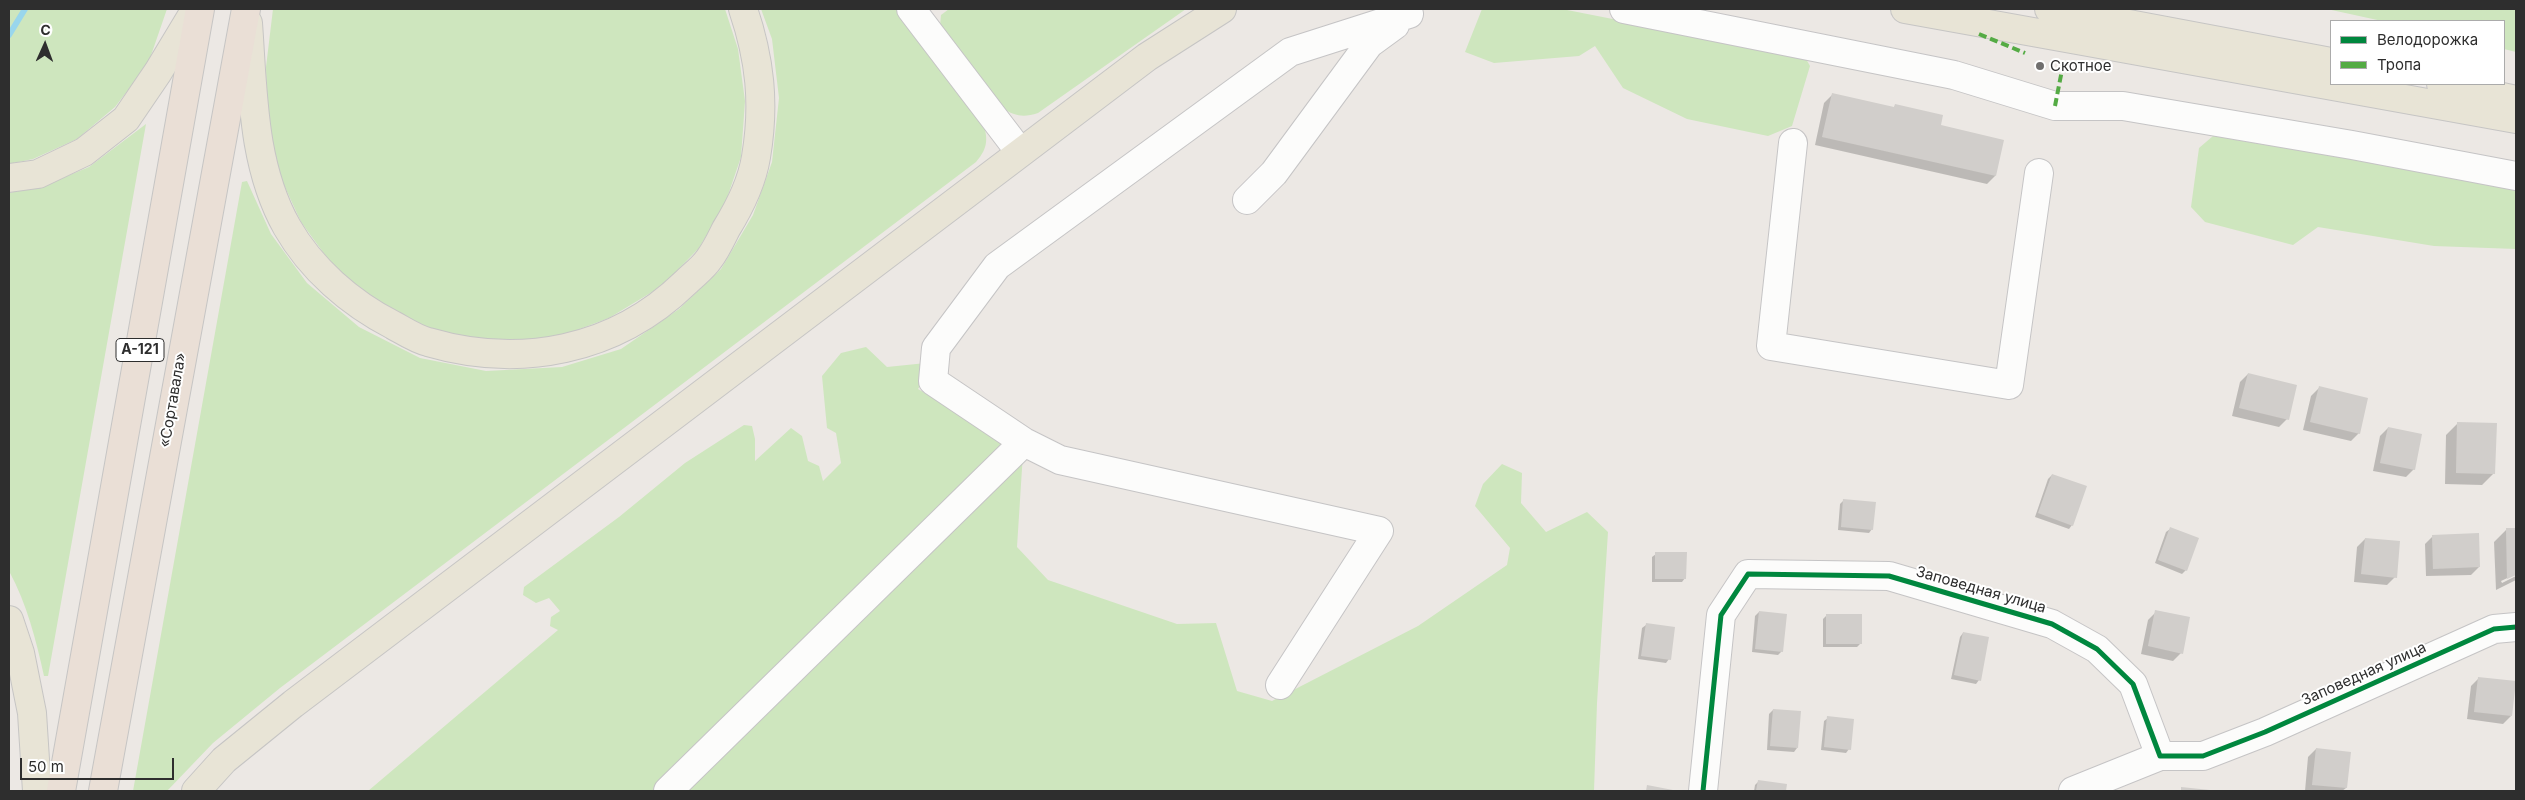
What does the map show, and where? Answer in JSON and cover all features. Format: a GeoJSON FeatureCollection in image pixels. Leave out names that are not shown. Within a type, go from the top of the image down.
{"type":"FeatureCollection","features":[{"type":"Feature","properties":{"kind":"highway","name":"А-121"},"geometry":{"type":"LineString","coordinates":[[61,791],[200,9]]}},
{"type":"Feature","properties":{"kind":"highway","name":"«Сортавала»"},"geometry":{"type":"LineString","coordinates":[[102,791],[246,9]]}},
{"type":"Feature","properties":{"kind":"main road"},"geometry":{"type":"LineString","coordinates":[[9,178],[38,174],[84,152],[126,119],[158,72],[196,9]]}},
{"type":"Feature","properties":{"kind":"main road"},"geometry":{"type":"LineString","coordinates":[[246,9],[255,123],[265,174],[287,227],[319,271],[367,312],[426,342],[488,355],[556,351],[613,334],[668,300],[708,260],[737,211],[756,159],[761,99],[755,45],[743,9]]}},
{"type":"Feature","properties":{"kind":"main road"},"geometry":{"type":"LineString","coordinates":[[196,791],[224,760],[292,704],[1147,57],[1222,9]]}},
{"type":"Feature","properties":{"kind":"main road"},"geometry":{"type":"LineString","coordinates":[[1905,9],[2516,119]]}},
{"type":"Feature","properties":{"kind":"main road"},"geometry":{"type":"LineString","coordinates":[[2049,9],[2330,62]]}},
{"type":"Feature","properties":{"kind":"main road"},"geometry":{"type":"LineString","coordinates":[[2446,85],[2516,100]]}},
{"type":"Feature","properties":{"kind":"main road"},"geometry":{"type":"LineString","coordinates":[[9,620],[20,653],[32,714],[37,791]]}},
{"type":"Feature","properties":{"kind":"street"},"geometry":{"type":"LineString","coordinates":[[911,9],[1020,152]]}},
{"type":"Feature","properties":{"kind":"street"},"geometry":{"type":"LineString","coordinates":[[1624,9],[1954,75],[2055,106],[2123,106],[2352,145],[2516,176]]}},
{"type":"Feature","properties":{"kind":"street"},"geometry":{"type":"LineString","coordinates":[[1247,200],[1274,173],[1370,44],[1416,12]]}},
{"type":"Feature","properties":{"kind":"street"},"geometry":{"type":"LineString","coordinates":[[1280,685],[1379,532],[1060,460],[1024,442],[933,381],[936,348],[997,266],[1290,52],[1416,12]]}},
{"type":"Feature","properties":{"kind":"street"},"geometry":{"type":"LineString","coordinates":[[1793,143],[1770,346],[2009,385],[2039,173]]}},
{"type":"Feature","properties":{"kind":"street"},"geometry":{"type":"LineString","coordinates":[[668,791],[1024,442]]}},
{"type":"Feature","properties":{"kind":"street","name":"Заповедная улица"},"geometry":{"type":"LineString","coordinates":[[1703,791],[1720,615],[1748,574],[1889,576],[2052,624],[2098,649],[2133,684],[2160,756],[2203,756],[2265,732],[2494,629],[2516,627]]}},
{"type":"Feature","properties":{"kind":"street"},"geometry":{"type":"LineString","coordinates":[[2072,791],[2160,756]]}},
{"type":"Feature","properties":{"kind":"green space"},"geometry":{"type":"Polygon","coordinates":[[[9,9],[167,9],[148,64],[115,107],[77,139],[33,159],[9,164],[9,9]]]}},
{"type":"Feature","properties":{"kind":"green space"},"geometry":{"type":"Polygon","coordinates":[[[273,9],[725,9],[738,49],[745,101],[741,157],[725,204],[699,248],[662,286],[609,318],[553,339],[489,340],[431,330],[374,301],[333,266],[301,222],[277,170],[267,119],[266,67],[273,9]]]}},
{"type":"Feature","properties":{"kind":"green space"},"geometry":{"type":"Polygon","coordinates":[[[761,9],[897,9],[982,119],[986,142],[980,157],[976,162],[280,688],[213,743],[167,791],[133,791],[242,182],[247,181],[271,234],[307,283],[359,327],[420,358],[486,371],[562,367],[621,349],[679,309],[721,269],[753,215],[772,162],[779,98],[772,39],[761,9]]]}},
{"type":"Feature","properties":{"kind":"green space"},"geometry":{"type":"Polygon","coordinates":[[[949,9],[1186,9],[1038,113],[1023,116],[1002,108],[940,26],[941,15],[949,9]]]}},
{"type":"Feature","properties":{"kind":"green space"},"geometry":{"type":"Polygon","coordinates":[[[1482,9],[1562,9],[1805,57],[1810,66],[1792,126],[1768,136],[1687,119],[1623,88],[1595,46],[1579,56],[1494,63],[1465,52],[1482,9]]]}},
{"type":"Feature","properties":{"kind":"green space"},"geometry":{"type":"Polygon","coordinates":[[[2327,9],[2516,9],[2516,52],[2505,49],[2505,20],[2377,20],[2327,9]]]}},
{"type":"Feature","properties":{"kind":"green space"},"geometry":{"type":"Polygon","coordinates":[[[146,124],[48,676],[44,676],[26,609],[9,571],[9,193],[43,186],[89,167],[146,124]]]}},
{"type":"Feature","properties":{"kind":"green space"},"geometry":{"type":"Polygon","coordinates":[[[2213,136],[2516,187],[2516,249],[2434,246],[2318,227],[2293,245],[2205,222],[2191,207],[2199,148],[2213,136]]]}},
{"type":"Feature","properties":{"kind":"green space"},"geometry":{"type":"Polygon","coordinates":[[[866,347],[887,367],[926,363],[926,376],[918,389],[930,396],[942,390],[1023,453],[1017,547],[1048,580],[1177,624],[1216,623],[1237,691],[1272,701],[1418,626],[1507,565],[1510,548],[1475,506],[1483,484],[1502,464],[1522,473],[1521,503],[1546,532],[1587,512],[1608,532],[1597,703],[1594,791],[368,791],[558,630],[550,626],[551,617],[560,611],[549,598],[536,603],[523,595],[524,587],[619,517],[685,463],[744,425],[752,426],[755,439],[755,461],[791,428],[802,436],[808,461],[819,466],[823,481],[841,463],[836,433],[827,428],[822,376],[841,353],[866,347]]]}},
{"type":"Feature","properties":{"kind":"building"},"geometry":{"type":"Polygon","coordinates":[[[1832,93],[1894,107],[1895,104],[1943,115],[1941,125],[2004,140],[1996,176],[1822,137],[1832,93]]]}},
{"type":"Feature","properties":{"kind":"building"},"geometry":{"type":"Polygon","coordinates":[[[2248,373],[2297,385],[2289,420],[2239,408],[2248,373]]]}},
{"type":"Feature","properties":{"kind":"building"},"geometry":{"type":"Polygon","coordinates":[[[2319,386],[2368,398],[2360,434],[2310,422],[2319,386]]]}},
{"type":"Feature","properties":{"kind":"building"},"geometry":{"type":"Polygon","coordinates":[[[2457,422],[2497,423],[2495,474],[2456,473],[2457,422]]]}},
{"type":"Feature","properties":{"kind":"building"},"geometry":{"type":"Polygon","coordinates":[[[2388,427],[2422,434],[2415,470],[2380,463],[2388,427]]]}},
{"type":"Feature","properties":{"kind":"building"},"geometry":{"type":"Polygon","coordinates":[[[2052,474],[2087,486],[2073,526],[2038,513],[2052,474]]]}},
{"type":"Feature","properties":{"kind":"building"},"geometry":{"type":"Polygon","coordinates":[[[1843,499],[1876,502],[1873,530],[1841,527],[1843,499]]]}},
{"type":"Feature","properties":{"kind":"building"},"geometry":{"type":"Polygon","coordinates":[[[2170,527],[2199,538],[2187,571],[2158,560],[2170,527]]]}},
{"type":"Feature","properties":{"kind":"building"},"geometry":{"type":"Polygon","coordinates":[[[2506,528],[2516,528],[2516,575],[2507,579],[2506,528]]]}},
{"type":"Feature","properties":{"kind":"building"},"geometry":{"type":"Polygon","coordinates":[[[2479,533],[2480,567],[2433,569],[2432,535],[2479,533]]]}},
{"type":"Feature","properties":{"kind":"building"},"geometry":{"type":"Polygon","coordinates":[[[2365,538],[2400,541],[2397,578],[2361,574],[2365,538]]]}},
{"type":"Feature","properties":{"kind":"building"},"geometry":{"type":"Polygon","coordinates":[[[1655,552],[1687,552],[1686,579],[1655,579],[1655,552]]]}},
{"type":"Feature","properties":{"kind":"building"},"geometry":{"type":"Polygon","coordinates":[[[2155,610],[2190,617],[2183,654],[2148,646],[2155,610]]]}},
{"type":"Feature","properties":{"kind":"building"},"geometry":{"type":"Polygon","coordinates":[[[1759,611],[1787,614],[1783,652],[1755,649],[1759,611]]]}},
{"type":"Feature","properties":{"kind":"building"},"geometry":{"type":"Polygon","coordinates":[[[1826,614],[1862,614],[1862,644],[1826,644],[1826,614]]]}},
{"type":"Feature","properties":{"kind":"building"},"geometry":{"type":"Polygon","coordinates":[[[1646,623],[1675,627],[1671,660],[1641,656],[1646,623]]]}},
{"type":"Feature","properties":{"kind":"building"},"geometry":{"type":"Polygon","coordinates":[[[1963,632],[1989,637],[1981,681],[1954,675],[1963,632]]]}},
{"type":"Feature","properties":{"kind":"building"},"geometry":{"type":"Polygon","coordinates":[[[2478,677],[2516,681],[2512,716],[2474,712],[2478,677]]]}},
{"type":"Feature","properties":{"kind":"building"},"geometry":{"type":"Polygon","coordinates":[[[1773,709],[1801,711],[1798,748],[1770,746],[1773,709]]]}},
{"type":"Feature","properties":{"kind":"building"},"geometry":{"type":"Polygon","coordinates":[[[1827,716],[1854,719],[1851,750],[1824,747],[1827,716]]]}},
{"type":"Feature","properties":{"kind":"building"},"geometry":{"type":"Polygon","coordinates":[[[2316,748],[2351,752],[2347,788],[2312,785],[2316,748]]]}},
{"type":"Feature","properties":{"kind":"building"},"geometry":{"type":"Polygon","coordinates":[[[1758,780],[1787,784],[1786,791],[1756,791],[1758,780]]]}},
{"type":"Feature","properties":{"kind":"building"},"geometry":{"type":"Polygon","coordinates":[[[1647,785],[1673,790],[1673,791],[1646,791],[1647,785]]]}},
{"type":"Feature","properties":{"kind":"building"},"geometry":{"type":"Polygon","coordinates":[[[2181,787],[2210,790],[2210,791],[2181,791],[2181,787]]]}},
{"type":"Feature","properties":{"kind":"waterway"},"geometry":{"type":"LineString","coordinates":[[9,35],[25,9]]}},
{"type":"Feature","properties":{"kind":"marked path"},"geometry":{"type":"LineString","coordinates":[[1979,34],[2025,53]]}},
{"type":"Feature","properties":{"kind":"marked path"},"geometry":{"type":"LineString","coordinates":[[2055,106],[2062,70],[2061,59]]}},
{"type":"Feature","properties":{"kind":"cycle path"},"geometry":{"type":"LineString","coordinates":[[1703,791],[1721,615],[1748,574],[1889,576],[2052,624],[2097,649],[2133,684],[2160,756],[2203,756],[2265,732],[2494,629],[2516,627]]}},
{"type":"Feature","properties":{"kind":"place","name":"Скотное"},"geometry":{"type":"Point","coordinates":[2040,66]}}]}
